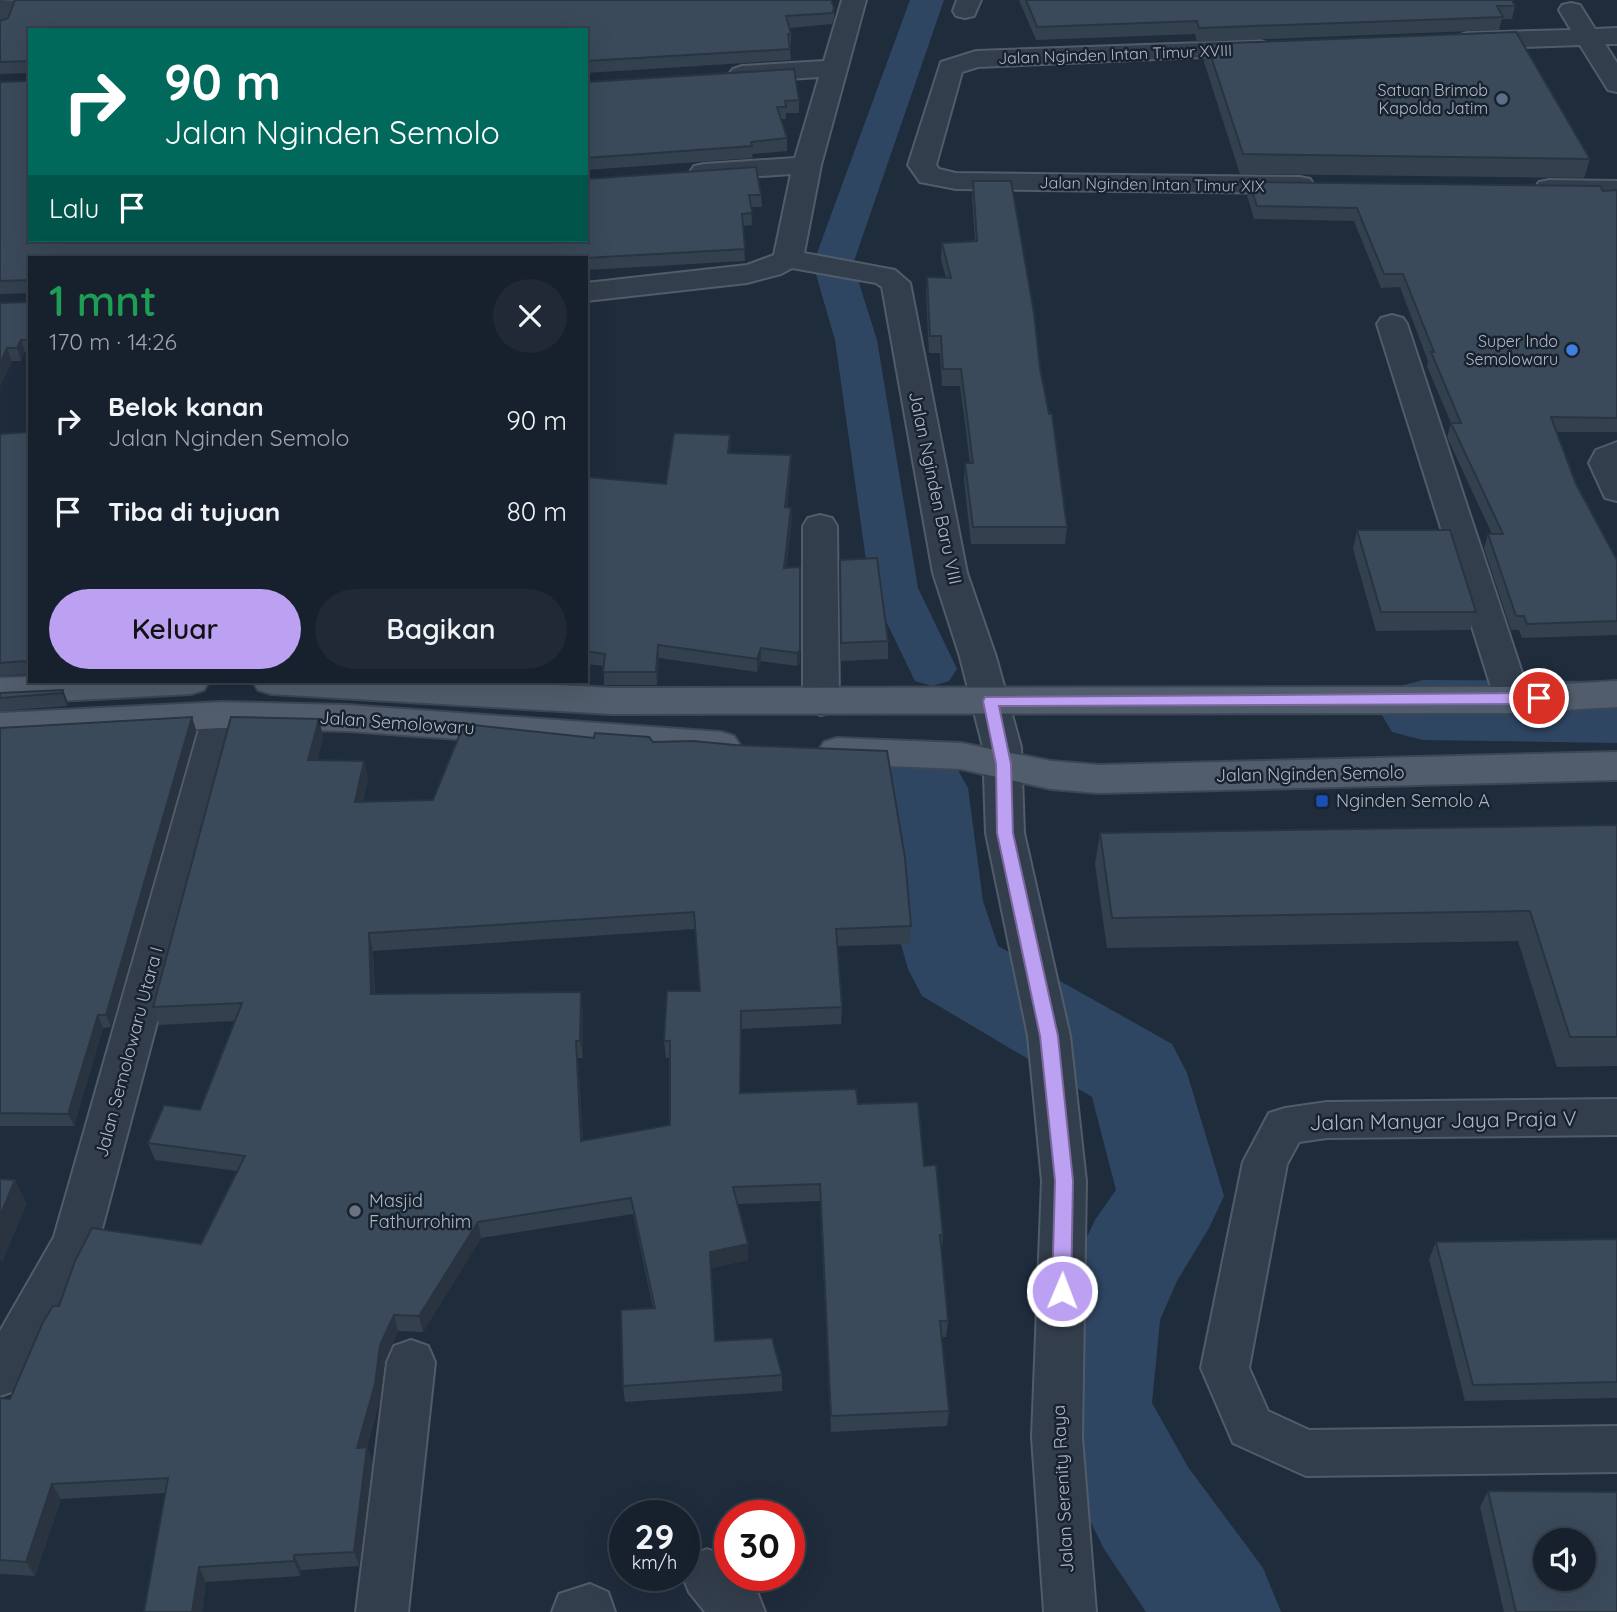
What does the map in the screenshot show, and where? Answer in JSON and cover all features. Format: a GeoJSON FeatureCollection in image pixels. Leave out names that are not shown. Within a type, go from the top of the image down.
{"type":"FeatureCollection","features":[{"type":"Feature","properties":{"kind":"main road"},"geometry":{"type":"LineString","coordinates":[[0,691],[153,683]]}},
{"type":"Feature","properties":{"kind":"main road","name":"Jalan Semolowaru"},"geometry":{"type":"LineString","coordinates":[[324,683],[519,698],[885,702],[990,727]]}},
{"type":"Feature","properties":{"kind":"main road"},"geometry":{"type":"LineString","coordinates":[[799,749],[961,756],[990,727],[1617,694]]}},
{"type":"Feature","properties":{"kind":"main road","name":"Jalan Semolowaru"},"geometry":{"type":"LineString","coordinates":[[0,726],[221,715],[347,718],[758,747]]}},
{"type":"Feature","properties":{"kind":"main road","name":"Jalan Nginden Semolo"},"geometry":{"type":"LineString","coordinates":[[990,727],[1051,775],[1099,779],[1617,766]]}},
{"type":"Feature","properties":{"kind":"street"},"geometry":{"type":"LineString","coordinates":[[588,292],[747,274],[771,268],[788,259],[807,165],[854,0]]}},
{"type":"Feature","properties":{"kind":"street"},"geometry":{"type":"LineString","coordinates":[[1571,10],[1617,84]]}},
{"type":"Feature","properties":{"kind":"street"},"geometry":{"type":"LineString","coordinates":[[1448,42],[1617,36]]}},
{"type":"Feature","properties":{"kind":"street","name":"Jalan Nginden Intan Timur XVIII"},"geometry":{"type":"LineString","coordinates":[[950,67],[976,60],[1282,48]]}},
{"type":"Feature","properties":{"kind":"street","name":"Jalan Nginden Intan Timur XIX"},"geometry":{"type":"LineString","coordinates":[[950,67],[922,165],[930,176],[956,181],[1328,186]]}},
{"type":"Feature","properties":{"kind":"street"},"geometry":{"type":"LineString","coordinates":[[724,75],[834,68]]}},
{"type":"Feature","properties":{"kind":"street"},"geometry":{"type":"LineString","coordinates":[[683,174],[807,165]]}},
{"type":"Feature","properties":{"kind":"street"},"geometry":{"type":"LineString","coordinates":[[1521,188],[1617,189]]}},
{"type":"Feature","properties":{"kind":"street","name":"Jalan Nginden Baru VIII"},"geometry":{"type":"LineString","coordinates":[[788,259],[886,276],[895,283],[950,573],[990,727]]}},
{"type":"Feature","properties":{"kind":"street"},"geometry":{"type":"LineString","coordinates":[[1392,324],[1513,700]]}},
{"type":"Feature","properties":{"kind":"street"},"geometry":{"type":"LineString","coordinates":[[1617,452],[1607,457],[1605,463],[1617,491]]}},
{"type":"Feature","properties":{"kind":"street"},"geometry":{"type":"LineString","coordinates":[[820,526],[821,702]]}},
{"type":"Feature","properties":{"kind":"street","name":"Jalan Semolowaru Utara I"},"geometry":{"type":"LineString","coordinates":[[0,1374],[40,1309],[76,1240],[221,715]]}},
{"type":"Feature","properties":{"kind":"street","name":"Jalan Serenity Raya"},"geometry":{"type":"LineString","coordinates":[[990,727],[1005,833],[1049,1036],[1064,1181],[1057,1437],[1070,1612]]}},
{"type":"Feature","properties":{"kind":"street","name":"Jalan Manyar Jaya Praja V"},"geometry":{"type":"LineString","coordinates":[[1617,1117],[1327,1120],[1285,1126],[1265,1162],[1225,1368],[1250,1427],[1306,1453],[1617,1450]]}},
{"type":"Feature","properties":{"kind":"street"},"geometry":{"type":"LineString","coordinates":[[382,1612],[411,1362]]}},
{"type":"Feature","properties":{"kind":"building"},"geometry":{"type":"Polygon","coordinates":[[[15,0],[831,0],[834,8],[832,13],[786,16],[791,34],[788,34],[790,49],[588,61],[588,28],[28,28],[28,61],[0,62],[0,21],[8,18],[15,0]]]}},
{"type":"Feature","properties":{"kind":"building"},"geometry":{"type":"Polygon","coordinates":[[[1026,0],[1512,0],[1515,6],[1497,6],[1503,17],[1199,28],[1197,21],[1037,27],[1026,0]]]}},
{"type":"Feature","properties":{"kind":"building"},"geometry":{"type":"Polygon","coordinates":[[[1516,32],[1590,159],[1243,154],[1207,44],[1516,32]]]}},
{"type":"Feature","properties":{"kind":"building"},"geometry":{"type":"Polygon","coordinates":[[[794,69],[799,100],[785,101],[786,107],[777,107],[787,138],[751,142],[752,146],[588,158],[588,82],[794,69]]]}},
{"type":"Feature","properties":{"kind":"building"},"geometry":{"type":"Polygon","coordinates":[[[28,81],[28,242],[588,242],[588,179],[756,167],[761,195],[749,195],[752,213],[742,214],[745,249],[588,258],[28,256],[28,280],[0,281],[0,82],[28,81]]]}},
{"type":"Feature","properties":{"kind":"building"},"geometry":{"type":"Polygon","coordinates":[[[973,181],[1011,181],[1034,313],[1040,368],[1049,414],[1052,414],[1067,527],[973,527],[965,463],[973,463],[961,369],[943,369],[941,336],[930,336],[927,277],[951,278],[942,243],[977,241],[973,181]]]}},
{"type":"Feature","properties":{"kind":"building"},"geometry":{"type":"Polygon","coordinates":[[[1249,182],[1600,186],[1603,191],[1617,190],[1617,418],[1551,417],[1576,484],[1617,560],[1617,621],[1527,624],[1524,616],[1516,616],[1488,534],[1503,534],[1451,423],[1461,423],[1431,352],[1434,352],[1403,274],[1384,274],[1357,208],[1257,206],[1249,182]]]}},
{"type":"Feature","properties":{"kind":"building"},"geometry":{"type":"Polygon","coordinates":[[[28,302],[28,340],[21,340],[17,348],[7,348],[0,364],[0,303],[28,302]]]}},
{"type":"Feature","properties":{"kind":"building"},"geometry":{"type":"Polygon","coordinates":[[[28,432],[28,665],[25,661],[0,663],[0,434],[28,432]]]}},
{"type":"Feature","properties":{"kind":"building"},"geometry":{"type":"Polygon","coordinates":[[[674,433],[730,435],[728,453],[791,455],[785,507],[791,508],[784,568],[800,567],[800,650],[797,653],[761,648],[757,659],[658,645],[656,672],[603,672],[605,654],[588,651],[588,477],[666,484],[674,433]]]}},
{"type":"Feature","properties":{"kind":"building"},"geometry":{"type":"Polygon","coordinates":[[[1357,530],[1450,530],[1476,612],[1381,612],[1357,530]]]}},
{"type":"Feature","properties":{"kind":"building"},"geometry":{"type":"Polygon","coordinates":[[[877,558],[888,641],[841,643],[840,560],[877,558]]]}},
{"type":"Feature","properties":{"kind":"building"},"geometry":{"type":"Polygon","coordinates":[[[63,690],[62,693],[0,698],[0,693],[63,690]]]}},
{"type":"Feature","properties":{"kind":"building"},"geometry":{"type":"Polygon","coordinates":[[[192,717],[106,1015],[98,1015],[68,1114],[0,1113],[0,728],[192,717]]]}},
{"type":"Feature","properties":{"kind":"building"},"geometry":{"type":"Polygon","coordinates":[[[231,717],[319,719],[308,760],[364,761],[355,802],[433,800],[464,724],[594,738],[595,733],[649,737],[653,742],[693,741],[887,751],[905,858],[911,926],[836,929],[842,1007],[741,1011],[740,1093],[856,1089],[858,1104],[918,1102],[924,1166],[936,1165],[948,1321],[940,1321],[949,1411],[831,1416],[820,1184],[733,1187],[748,1244],[710,1252],[715,1341],[772,1338],[782,1375],[623,1386],[621,1310],[655,1308],[631,1198],[478,1222],[419,1316],[394,1315],[380,1345],[375,1384],[357,1448],[367,1447],[354,1552],[294,1555],[294,1561],[199,1567],[192,1612],[144,1612],[168,1478],[52,1484],[26,1562],[0,1560],[0,1398],[10,1399],[43,1322],[53,1306],[59,1306],[75,1261],[92,1228],[201,1244],[245,1156],[148,1143],[164,1105],[200,1110],[242,1003],[153,1007],[231,717]],[[694,912],[369,933],[371,994],[581,992],[580,1041],[576,1041],[581,1141],[670,1125],[670,1041],[664,1041],[667,991],[700,991],[694,912]]]}},
{"type":"Feature","properties":{"kind":"building"},"geometry":{"type":"Polygon","coordinates":[[[1617,825],[1617,1037],[1570,1037],[1530,911],[1112,918],[1100,833],[1617,825]]]}},
{"type":"Feature","properties":{"kind":"building"},"geometry":{"type":"Polygon","coordinates":[[[0,1179],[15,1180],[0,1216],[0,1179]]]}},
{"type":"Feature","properties":{"kind":"building"},"geometry":{"type":"Polygon","coordinates":[[[1617,1239],[1617,1382],[1473,1385],[1436,1242],[1617,1239]]]}},
{"type":"Feature","properties":{"kind":"building"},"geometry":{"type":"Polygon","coordinates":[[[1488,1491],[1617,1492],[1617,1612],[1516,1612],[1488,1491]]]}},
{"type":"Feature","properties":{"kind":"waterway"},"geometry":{"type":"LineString","coordinates":[[927,0],[833,264],[856,340],[894,588],[932,669]]}},
{"type":"Feature","properties":{"kind":"waterway"},"geometry":{"type":"LineString","coordinates":[[1423,710],[1617,712]]}},
{"type":"Feature","properties":{"kind":"waterway"},"geometry":{"type":"LineString","coordinates":[[923,788],[936,901],[957,969],[1136,1073],[1171,1196],[1134,1254],[1104,1320],[1094,1410],[1146,1508],[1219,1612]]}},
{"type":"Feature","properties":{"kind":"place","name":"Satuan Brimob Kapolda Jatim"},"geometry":{"type":"Point","coordinates":[1502,99]}},
{"type":"Feature","properties":{"kind":"place","name":"Super Indo Semolowaru"},"geometry":{"type":"Point","coordinates":[1572,350]}},
{"type":"Feature","properties":{"kind":"place","name":"Nginden Semolo A"},"geometry":{"type":"Point","coordinates":[1322,801]}},
{"type":"Feature","properties":{"kind":"place","name":"Masjid Fathurrohim"},"geometry":{"type":"Point","coordinates":[355,1211]}},
{"type":"Feature","properties":{"kind":"route"},"geometry":{"type":"LineString","coordinates":[[1062,1291],[1064,1181],[1049,1036],[1005,833],[1002,806],[1004,764],[990,701],[1539,698]]}}]}
